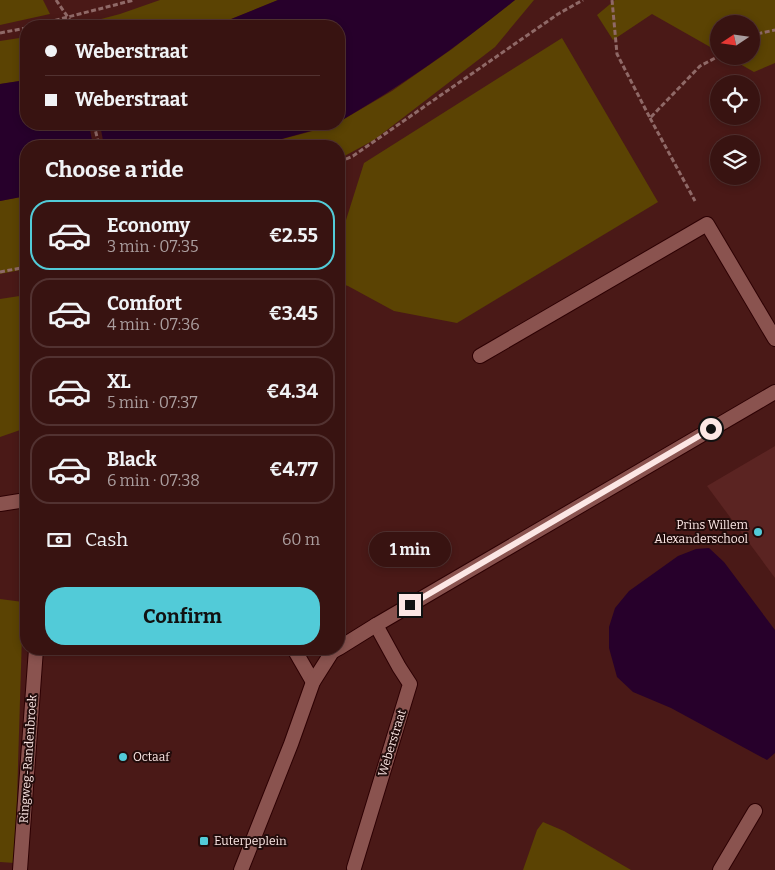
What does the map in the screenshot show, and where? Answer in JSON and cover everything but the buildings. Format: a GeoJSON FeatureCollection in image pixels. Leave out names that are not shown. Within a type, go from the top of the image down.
{"type":"FeatureCollection","features":[{"type":"Feature","properties":{"kind":"street"},"geometry":{"type":"LineString","coordinates":[[480,356],[707,224],[775,338]]}},
{"type":"Feature","properties":{"kind":"street"},"geometry":{"type":"LineString","coordinates":[[345,644],[775,392]]}},
{"type":"Feature","properties":{"kind":"street"},"geometry":{"type":"LineString","coordinates":[[0,504],[20,501]]}},
{"type":"Feature","properties":{"kind":"street","name":"Weberstraat"},"geometry":{"type":"LineString","coordinates":[[354,868],[410,684],[398,667],[376,624]]}},
{"type":"Feature","properties":{"kind":"street","name":"Ringweg-Randenbroek"},"geometry":{"type":"LineString","coordinates":[[20,870],[36,655]]}},
{"type":"Feature","properties":{"kind":"street"},"geometry":{"type":"LineString","coordinates":[[297,655],[313,682]]}},
{"type":"Feature","properties":{"kind":"street"},"geometry":{"type":"LineString","coordinates":[[241,870],[313,682],[330,655]]}},
{"type":"Feature","properties":{"kind":"street"},"geometry":{"type":"LineString","coordinates":[[720,870],[755,811]]}},
{"type":"Feature","properties":{"kind":"path"},"geometry":{"type":"LineString","coordinates":[[56,0],[67,18]]}},
{"type":"Feature","properties":{"kind":"path"},"geometry":{"type":"LineString","coordinates":[[58,20],[134,0]]}},
{"type":"Feature","properties":{"kind":"path"},"geometry":{"type":"LineString","coordinates":[[345,159],[353,156],[558,14],[582,0]]}},
{"type":"Feature","properties":{"kind":"path"},"geometry":{"type":"LineString","coordinates":[[612,0],[617,54],[622,68],[707,224]]}},
{"type":"Feature","properties":{"kind":"path"},"geometry":{"type":"LineString","coordinates":[[0,33],[20,29]]}},
{"type":"Feature","properties":{"kind":"path"},"geometry":{"type":"LineString","coordinates":[[760,34],[775,30]]}},
{"type":"Feature","properties":{"kind":"path"},"geometry":{"type":"LineString","coordinates":[[650,118],[700,66],[710,61]]}},
{"type":"Feature","properties":{"kind":"path"},"geometry":{"type":"LineString","coordinates":[[0,272],[20,267]]}},
{"type":"Feature","properties":{"kind":"shaded area"},"geometry":{"type":"Polygon","coordinates":[[[0,0],[43,0],[50,14],[20,20],[0,25],[0,0]]]}},
{"type":"Feature","properties":{"kind":"shaded area"},"geometry":{"type":"Polygon","coordinates":[[[160,0],[278,0],[229,20],[97,20],[160,0]]]}},
{"type":"Feature","properties":{"kind":"shaded area"},"geometry":{"type":"Polygon","coordinates":[[[278,0],[515,0],[430,64],[345,118],[345,20],[229,20],[278,0]]]}},
{"type":"Feature","properties":{"kind":"shaded area"},"geometry":{"type":"Polygon","coordinates":[[[515,0],[534,0],[495,47],[374,140],[345,156],[345,140],[279,140],[316,130],[345,130],[345,118],[392,91],[452,49],[515,0]]]}},
{"type":"Feature","properties":{"kind":"shaded area"},"geometry":{"type":"Polygon","coordinates":[[[615,0],[775,0],[775,63],[754,72],[742,65],[760,65],[760,15],[710,15],[710,47],[652,14],[613,40],[597,15],[615,0]]]}},
{"type":"Feature","properties":{"kind":"shaded area"},"geometry":{"type":"Polygon","coordinates":[[[20,38],[20,81],[0,84],[0,41],[20,38]]]}},
{"type":"Feature","properties":{"kind":"shaded area"},"geometry":{"type":"Polygon","coordinates":[[[562,38],[658,202],[457,323],[394,311],[345,285],[345,221],[364,163],[562,38]]]}},
{"type":"Feature","properties":{"kind":"shaded area"},"geometry":{"type":"Polygon","coordinates":[[[20,81],[20,130],[314,130],[278,140],[20,140],[20,197],[0,201],[0,84],[20,81]]]}},
{"type":"Feature","properties":{"kind":"shaded area"},"geometry":{"type":"Polygon","coordinates":[[[20,197],[20,270],[0,274],[0,201],[20,197]]]}},
{"type":"Feature","properties":{"kind":"shaded area"},"geometry":{"type":"Polygon","coordinates":[[[20,296],[20,430],[0,437],[0,299],[20,296]]]}},
{"type":"Feature","properties":{"kind":"shaded area","name":"Prins Willem Alexanderschool"},"geometry":{"type":"Polygon","coordinates":[[[775,446],[775,578],[707,486],[775,446]]]}},
{"type":"Feature","properties":{"kind":"shaded area"},"geometry":{"type":"Polygon","coordinates":[[[709,548],[724,562],[775,630],[775,753],[767,760],[671,708],[633,692],[617,677],[609,648],[609,627],[615,608],[629,591],[678,556],[696,549],[709,548]]]}},
{"type":"Feature","properties":{"kind":"shaded area"},"geometry":{"type":"Polygon","coordinates":[[[0,599],[20,602],[21,655],[15,863],[0,862],[0,599]]]}},
{"type":"Feature","properties":{"kind":"shaded area"},"geometry":{"type":"Polygon","coordinates":[[[543,822],[564,831],[631,870],[523,870],[537,830],[543,822]]]}},
{"type":"Feature","properties":{"kind":"pier"},"geometry":{"type":"Polygon","coordinates":[[[90,130],[101,130],[103,140],[92,140],[90,130]]]}},
{"type":"Feature","properties":{"kind":"place","name":"Prins Willem Alexanderschool"},"geometry":{"type":"Point","coordinates":[758,532]}},
{"type":"Feature","properties":{"kind":"place","name":"Octaaf"},"geometry":{"type":"Point","coordinates":[123,757]}},
{"type":"Feature","properties":{"kind":"place","name":"Euterpeplein"},"geometry":{"type":"Point","coordinates":[204,841]}},
{"type":"Feature","properties":{"kind":"route"},"geometry":{"type":"LineString","coordinates":[[410,605],[711,429]]}}]}
